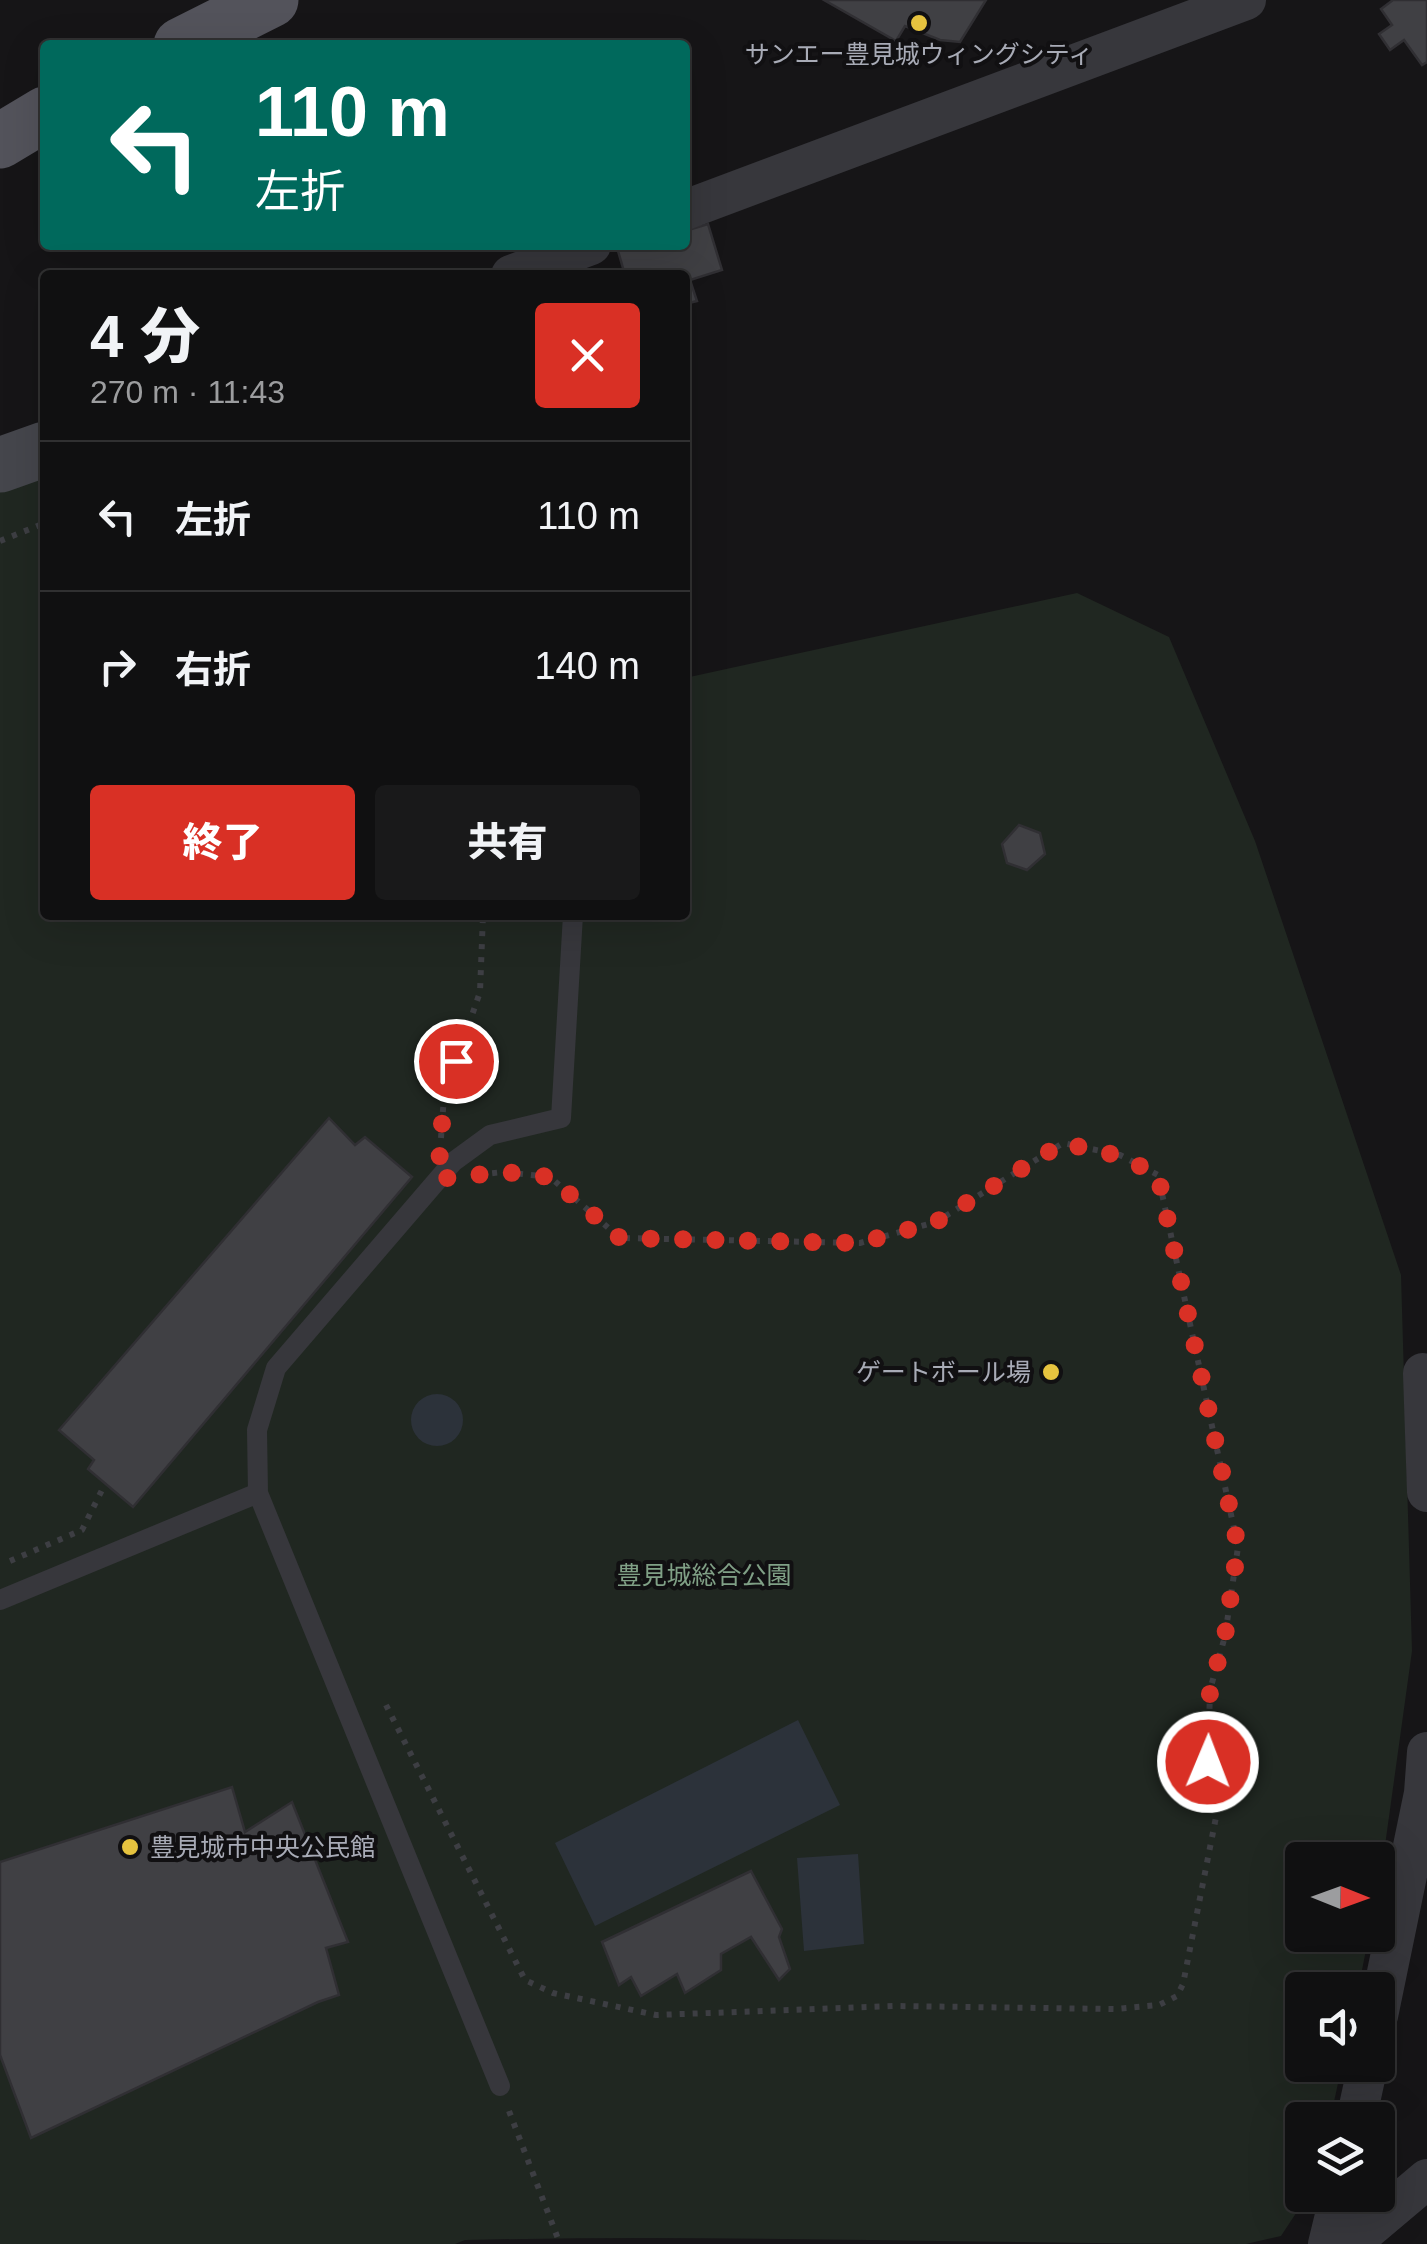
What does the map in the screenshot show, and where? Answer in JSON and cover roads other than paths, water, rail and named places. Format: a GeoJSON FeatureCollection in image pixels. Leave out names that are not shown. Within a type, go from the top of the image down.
{"type":"FeatureCollection","features":[{"type":"Feature","properties":{"kind":"main road"},"geometry":{"type":"LineString","coordinates":[[191,40],[271,0]]}},
{"type":"Feature","properties":{"kind":"main road"},"geometry":{"type":"LineString","coordinates":[[0,140],[40,117]]}},
{"type":"Feature","properties":{"kind":"street"},"geometry":{"type":"LineString","coordinates":[[690,208],[1246,0]]}},
{"type":"Feature","properties":{"kind":"street"},"geometry":{"type":"LineString","coordinates":[[524,270],[578,250]]}},
{"type":"Feature","properties":{"kind":"street"},"geometry":{"type":"LineString","coordinates":[[0,465],[40,451]]}},
{"type":"Feature","properties":{"kind":"street"},"geometry":{"type":"LineString","coordinates":[[1423,1373],[1427,1492]]}},
{"type":"Feature","properties":{"kind":"street"},"geometry":{"type":"LineString","coordinates":[[1387,1972],[1421,1811],[1427,1752]]}},
{"type":"Feature","properties":{"kind":"street"},"geometry":{"type":"LineString","coordinates":[[1350,2244],[1427,2179]]}},
{"type":"Feature","properties":{"kind":"street"},"geometry":{"type":"LineString","coordinates":[[1328,2244],[1336,2212]]}},
{"type":"Feature","properties":{"kind":"lane"},"geometry":{"type":"LineString","coordinates":[[500,2086],[258,1493],[256,1430],[276,1368],[453,1162],[490,1135],[561,1118],[573,920]]}},
{"type":"Feature","properties":{"kind":"lane"},"geometry":{"type":"LineString","coordinates":[[0,1600],[258,1493]]}},
{"type":"Feature","properties":{"kind":"place","name":"サンエー豊見城ウィングシティ"},"geometry":{"type":"Point","coordinates":[919,23]}},
{"type":"Feature","properties":{"kind":"place","name":"ゲートボール場"},"geometry":{"type":"Point","coordinates":[1051,1372]}},
{"type":"Feature","properties":{"kind":"place","name":"豊見城市中央公民館"},"geometry":{"type":"Point","coordinates":[130,1847]}},
{"type":"Feature","properties":{"kind":"park label","name":"豊見城総合公園"},"geometry":{"type":"Point","coordinates":[704,1575]}}]}
